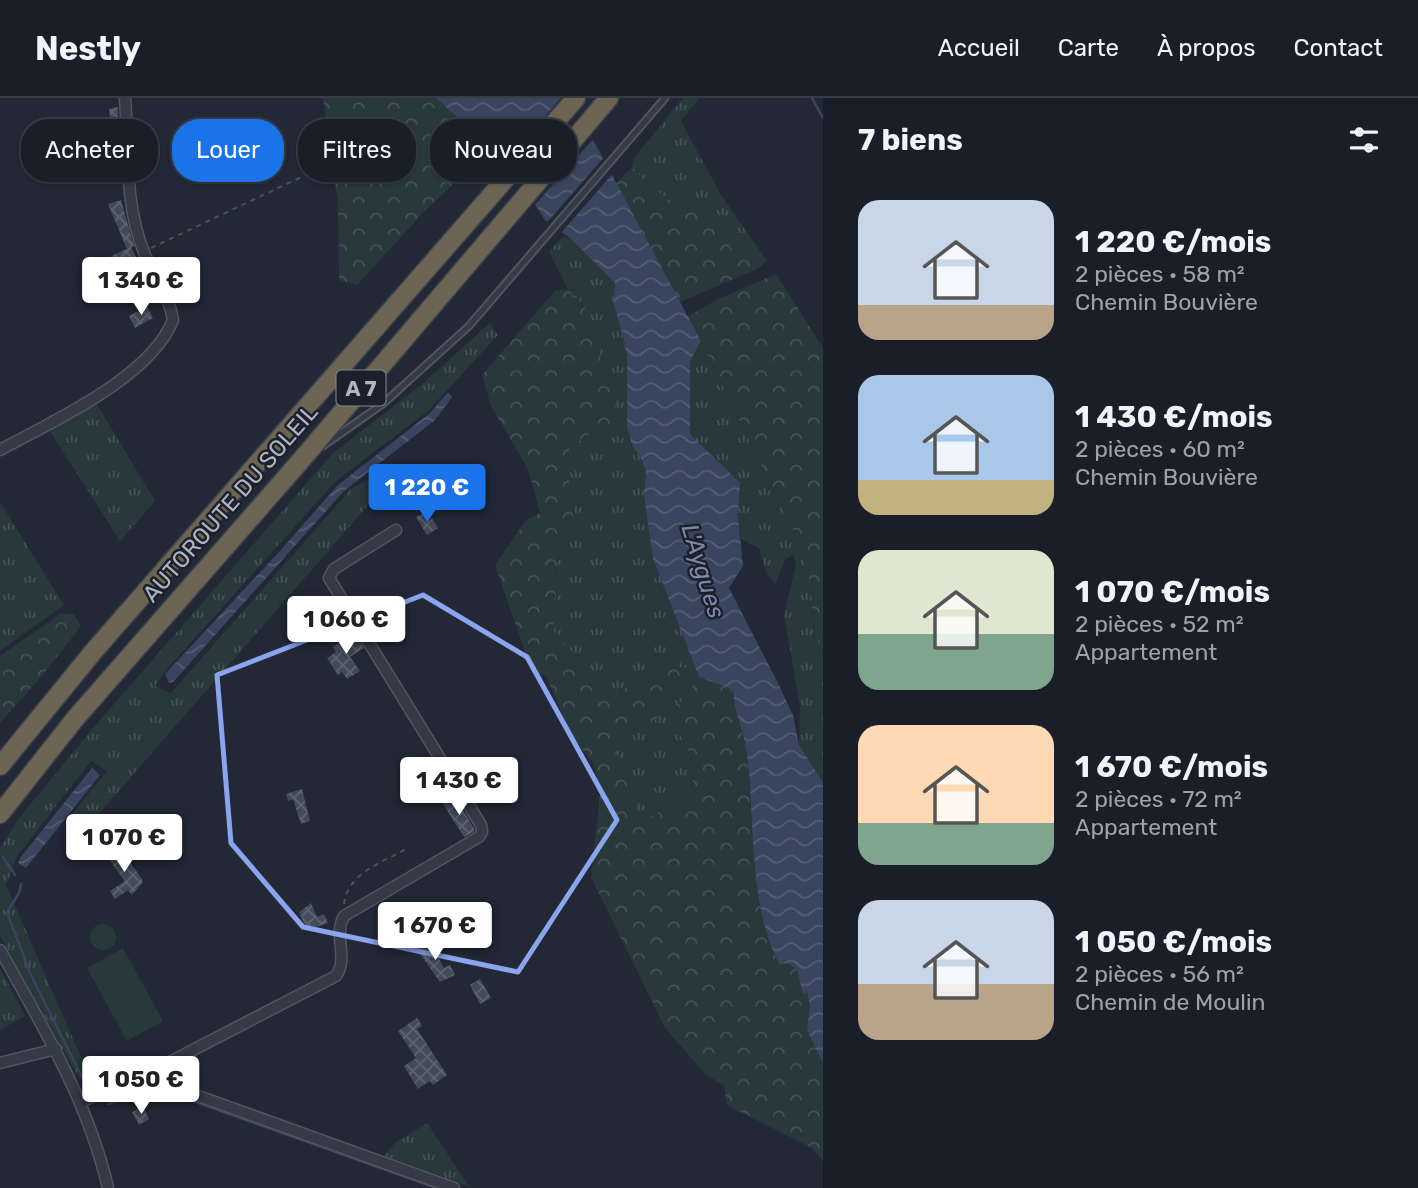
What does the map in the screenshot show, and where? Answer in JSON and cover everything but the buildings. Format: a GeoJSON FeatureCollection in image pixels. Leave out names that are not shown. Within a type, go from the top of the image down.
{"type":"FeatureCollection","features":[{"type":"Feature","properties":{"kind":"highway","name":"AUTOROUTE DU SOLEIL"},"geometry":{"type":"LineString","coordinates":[[0,766],[93,652],[576,98]]}},
{"type":"Feature","properties":{"kind":"highway","name":"AUTOROUTE DU SOLEIL"},"geometry":{"type":"LineString","coordinates":[[0,814],[74,720],[303,458],[518,201],[608,99]]}},
{"type":"Feature","properties":{"kind":"street"},"geometry":{"type":"LineString","coordinates":[[0,450],[133,372],[160,345],[173,320],[171,306],[144,251],[128,191],[125,98]]}},
{"type":"Feature","properties":{"kind":"street"},"geometry":{"type":"LineString","coordinates":[[80,1102],[131,1082],[335,976],[341,962],[339,924],[344,916],[479,837],[482,832],[481,825],[329,578],[334,569],[396,530]]}},
{"type":"Feature","properties":{"kind":"street"},"geometry":{"type":"LineString","coordinates":[[0,950],[56,1049],[80,1102],[97,1142],[107,1188]]}},
{"type":"Feature","properties":{"kind":"street"},"geometry":{"type":"LineString","coordinates":[[0,1063],[56,1049]]}},
{"type":"Feature","properties":{"kind":"street"},"geometry":{"type":"LineString","coordinates":[[131,1082],[154,1080],[454,1188]]}},
{"type":"Feature","properties":{"kind":"lane"},"geometry":{"type":"LineString","coordinates":[[303,458],[344,433],[384,403],[469,326],[665,98]]}},
{"type":"Feature","properties":{"kind":"path"},"geometry":{"type":"LineString","coordinates":[[144,251],[298,179]]}},
{"type":"Feature","properties":{"kind":"path"},"geometry":{"type":"LineString","coordinates":[[344,916],[344,900],[351,882],[406,849]]}},
{"type":"Feature","properties":{"kind":"highlighted area"},"geometry":{"type":"Polygon","coordinates":[[[423,595],[527,657],[617,820],[518,972],[303,927],[231,843],[217,675],[423,595]]]}},
{"type":"Feature","properties":{"kind":"green space"},"geometry":{"type":"Polygon","coordinates":[[[323,98],[436,98],[460,119],[430,119],[430,182],[455,182],[357,285],[339,280],[338,204],[335,182],[416,182],[416,119],[326,119],[323,98]]]}},
{"type":"Feature","properties":{"kind":"green space"},"geometry":{"type":"Polygon","coordinates":[[[683,98],[699,98],[681,121],[721,195],[767,261],[757,269],[749,255],[737,258],[702,205],[685,210],[649,186],[632,167],[634,158],[683,98]]]}},
{"type":"Feature","properties":{"kind":"green space"},"geometry":{"type":"Polygon","coordinates":[[[632,167],[649,186],[685,210],[702,205],[737,257],[749,254],[757,269],[678,303],[616,184],[632,167]]]}},
{"type":"Feature","properties":{"kind":"green space"},"geometry":{"type":"Polygon","coordinates":[[[563,236],[570,238],[615,283],[613,299],[627,355],[627,428],[632,448],[639,454],[646,471],[644,496],[653,559],[699,677],[671,715],[693,762],[692,795],[639,823],[615,747],[623,741],[667,662],[636,685],[619,690],[599,691],[581,662],[553,631],[557,564],[572,524],[575,502],[566,471],[570,447],[593,432],[613,429],[617,410],[585,308],[568,289],[549,252],[563,236]]]}},
{"type":"Feature","properties":{"kind":"green space"},"geometry":{"type":"Polygon","coordinates":[[[776,274],[823,348],[823,654],[814,632],[811,586],[800,545],[701,341],[685,318],[716,300],[776,274]]]}},
{"type":"Feature","properties":{"kind":"green space"},"geometry":{"type":"Polygon","coordinates":[[[568,289],[585,308],[617,410],[613,430],[593,432],[570,447],[566,471],[575,502],[572,524],[557,564],[553,631],[581,662],[599,691],[628,688],[652,675],[667,662],[692,671],[656,719],[615,747],[640,822],[692,795],[693,762],[671,715],[699,677],[733,690],[733,700],[746,746],[759,891],[775,955],[797,969],[803,993],[807,992],[810,1006],[807,1030],[823,1063],[823,1161],[812,1148],[727,1105],[724,1086],[704,1073],[665,1028],[591,877],[600,794],[594,764],[571,735],[546,676],[532,672],[495,565],[526,520],[540,513],[528,469],[491,406],[482,375],[555,291],[568,289]]]}},
{"type":"Feature","properties":{"kind":"green space"},"geometry":{"type":"Polygon","coordinates":[[[490,323],[498,335],[428,411],[336,481],[166,670],[155,686],[171,693],[351,489],[388,468],[390,480],[83,832],[68,819],[107,771],[91,761],[17,856],[6,885],[87,1071],[80,1080],[0,936],[0,848],[19,818],[94,727],[333,453],[421,385],[490,323]]]}},
{"type":"Feature","properties":{"kind":"green space"},"geometry":{"type":"Polygon","coordinates":[[[701,341],[800,545],[811,586],[814,632],[823,654],[823,782],[799,745],[800,705],[784,616],[796,564],[793,554],[785,560],[775,585],[766,572],[759,548],[741,539],[738,517],[739,483],[690,434],[690,361],[701,341]]]}},
{"type":"Feature","properties":{"kind":"green space"},"geometry":{"type":"Polygon","coordinates":[[[95,401],[155,501],[120,541],[48,428],[95,401]]]}},
{"type":"Feature","properties":{"kind":"green space"},"geometry":{"type":"Polygon","coordinates":[[[0,502],[64,605],[0,651],[0,502]]]}},
{"type":"Feature","properties":{"kind":"green space"},"geometry":{"type":"Polygon","coordinates":[[[60,614],[74,614],[81,626],[42,676],[0,723],[0,656],[60,614]]]}},
{"type":"Feature","properties":{"kind":"green space"},"geometry":{"type":"Polygon","coordinates":[[[103,924],[112,928],[116,937],[112,946],[103,950],[94,946],[90,937],[94,928],[103,924]]]}},
{"type":"Feature","properties":{"kind":"green space"},"geometry":{"type":"Polygon","coordinates":[[[123,948],[163,1021],[127,1041],[87,968],[123,948]]]}},
{"type":"Feature","properties":{"kind":"green space"},"geometry":{"type":"Polygon","coordinates":[[[0,968],[25,1016],[0,1030],[0,968]]]}},
{"type":"Feature","properties":{"kind":"green space"},"geometry":{"type":"Polygon","coordinates":[[[427,1123],[466,1182],[473,1188],[384,1156],[395,1143],[427,1123]]]}},
{"type":"Feature","properties":{"kind":"water","name":"L'Aygues"},"geometry":{"type":"Polygon","coordinates":[[[436,98],[566,98],[596,145],[701,341],[690,361],[690,434],[740,483],[738,517],[743,566],[729,588],[793,715],[799,745],[823,782],[823,1063],[807,1030],[810,1006],[807,992],[803,994],[797,969],[787,963],[780,965],[762,916],[754,860],[746,748],[733,690],[699,677],[653,559],[644,496],[646,471],[639,454],[633,448],[627,428],[627,355],[613,299],[615,283],[570,238],[545,220],[520,182],[577,182],[577,119],[459,119],[436,98]]]}},
{"type":"Feature","properties":{"kind":"water"},"geometry":{"type":"Polygon","coordinates":[[[448,392],[452,397],[435,420],[344,491],[173,682],[169,683],[165,674],[338,485],[430,413],[448,392]]]}},
{"type":"Feature","properties":{"kind":"water"},"geometry":{"type":"Polygon","coordinates":[[[92,768],[100,775],[26,868],[18,863],[20,858],[92,768]]]}},
{"type":"Feature","properties":{"kind":"pier"},"geometry":{"type":"Polygon","coordinates":[[[561,98],[570,98],[595,137],[577,157],[577,119],[543,119],[561,98]]]}},
{"type":"Feature","properties":{"kind":"pier"},"geometry":{"type":"Polygon","coordinates":[[[605,156],[614,172],[559,235],[545,225],[605,156]]]}},
{"type":"Feature","properties":{"kind":"pier"},"geometry":{"type":"Polygon","coordinates":[[[515,182],[555,182],[532,208],[515,182]]]}},
{"type":"Feature","properties":{"kind":"waterway"},"geometry":{"type":"LineString","coordinates":[[812,98],[823,118]]}},
{"type":"Feature","properties":{"kind":"waterway"},"geometry":{"type":"LineString","coordinates":[[3,857],[15,875]]}},
{"type":"Feature","properties":{"kind":"waterway"},"geometry":{"type":"LineString","coordinates":[[21,884],[19,893],[7,912],[30,973],[85,1083]]}},
{"type":"Feature","properties":{"kind":"waterway"},"geometry":{"type":"LineString","coordinates":[[108,1104],[159,1089],[436,1188]]}}]}
